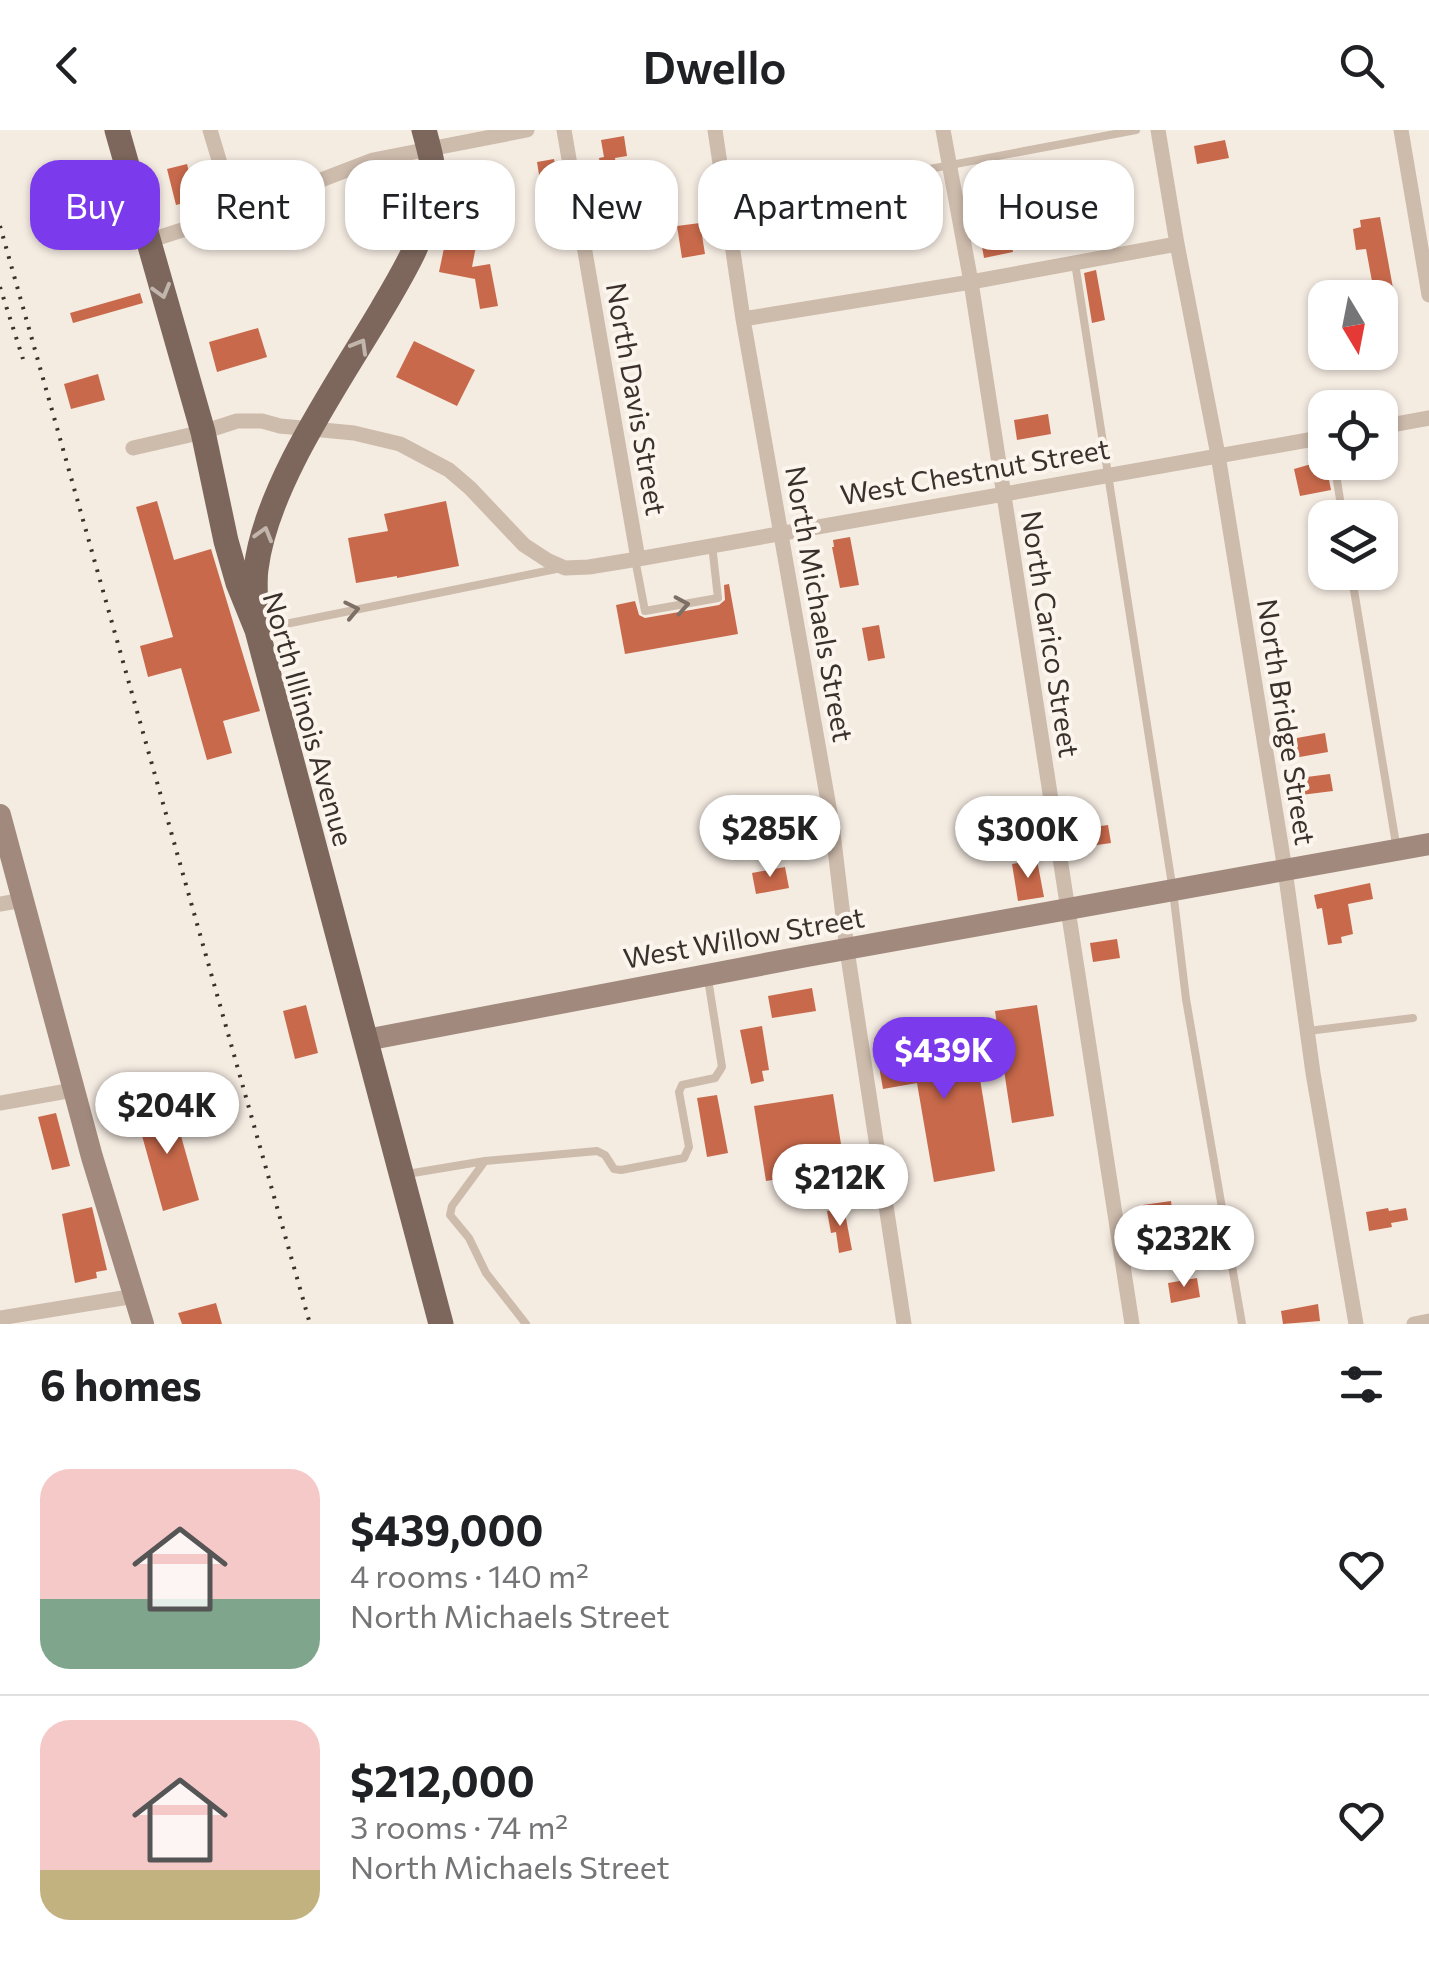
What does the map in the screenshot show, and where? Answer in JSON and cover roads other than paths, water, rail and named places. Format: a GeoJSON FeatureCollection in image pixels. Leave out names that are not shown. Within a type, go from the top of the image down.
{"type":"FeatureCollection","features":[{"type":"Feature","properties":{"kind":"main road","name":"North Illinois Avenue"},"geometry":{"type":"LineString","coordinates":[[116,130],[125,160]]}},
{"type":"Feature","properties":{"kind":"main road"},"geometry":{"type":"LineString","coordinates":[[257,630],[256,570],[264,530],[280,486],[412,254],[432,198],[434,178],[427,139]]}},
{"type":"Feature","properties":{"kind":"main road","name":"North Illinois Avenue"},"geometry":{"type":"LineString","coordinates":[[151,250],[203,432],[226,541],[257,630],[442,1324]]}},
{"type":"Feature","properties":{"kind":"street"},"geometry":{"type":"LineString","coordinates":[[210,130],[219,160]]}},
{"type":"Feature","properties":{"kind":"street"},"geometry":{"type":"LineString","coordinates":[[325,178],[427,139],[527,130]]}},
{"type":"Feature","properties":{"kind":"street","name":"North Davis Street"},"geometry":{"type":"LineString","coordinates":[[564,130],[637,559]]}},
{"type":"Feature","properties":{"kind":"street","name":"North Michaels Street"},"geometry":{"type":"LineString","coordinates":[[715,130],[719,160]]}},
{"type":"Feature","properties":{"kind":"street","name":"North Carico Street"},"geometry":{"type":"LineString","coordinates":[[943,130],[971,282],[1132,1324]]}},
{"type":"Feature","properties":{"kind":"street","name":"North Bridge Street"},"geometry":{"type":"LineString","coordinates":[[1158,130],[1218,455],[1356,1324]]}},
{"type":"Feature","properties":{"kind":"street"},"geometry":{"type":"LineString","coordinates":[[1401,130],[1429,295]]}},
{"type":"Feature","properties":{"kind":"street"},"geometry":{"type":"LineString","coordinates":[[743,319],[1177,244]]}},
{"type":"Feature","properties":{"kind":"street","name":"North Michaels Street"},"geometry":{"type":"LineString","coordinates":[[732,250],[832,824],[847,950],[904,1324]]}},
{"type":"Feature","properties":{"kind":"street"},"geometry":{"type":"LineString","coordinates":[[1398,424],[1429,418]]}},
{"type":"Feature","properties":{"kind":"street"},"geometry":{"type":"LineString","coordinates":[[133,448],[237,420],[354,432],[400,444],[449,470],[524,545],[564,568]]}},
{"type":"Feature","properties":{"kind":"street","name":"West Chestnut Street"},"geometry":{"type":"LineString","coordinates":[[564,568],[637,559],[1308,439]]}},
{"type":"Feature","properties":{"kind":"street"},"geometry":{"type":"LineString","coordinates":[[0,815],[12,902],[144,1324]]}},
{"type":"Feature","properties":{"kind":"street","name":"West Willow Street"},"geometry":{"type":"LineString","coordinates":[[366,1040],[707,974],[1429,844]]}},
{"type":"Feature","properties":{"kind":"street"},"geometry":{"type":"LineString","coordinates":[[0,1103],[73,1090]]}},
{"type":"Feature","properties":{"kind":"street"},"geometry":{"type":"LineString","coordinates":[[0,1318],[134,1296]]}},
{"type":"Feature","properties":{"kind":"street"},"geometry":{"type":"LineString","coordinates":[[1414,1324],[1429,1322]]}},
{"type":"Feature","properties":{"kind":"lane"},"geometry":{"type":"LineString","coordinates":[[943,168],[1136,130]]}},
{"type":"Feature","properties":{"kind":"lane"},"geometry":{"type":"LineString","coordinates":[[1074,263],[1173,890],[1186,999],[1242,1324]]}},
{"type":"Feature","properties":{"kind":"lane"},"geometry":{"type":"LineString","coordinates":[[637,559],[645,611],[718,598],[712,544]]}},
{"type":"Feature","properties":{"kind":"lane"},"geometry":{"type":"LineString","coordinates":[[257,630],[564,568]]}},
{"type":"Feature","properties":{"kind":"lane"},"geometry":{"type":"LineString","coordinates":[[1354,590],[1396,850]]}},
{"type":"Feature","properties":{"kind":"lane"},"geometry":{"type":"LineString","coordinates":[[401,1175],[486,1161],[597,1151],[605,1155],[614,1169],[621,1170],[684,1158],[689,1147],[679,1092],[689,1082],[715,1078],[722,1068],[707,974]]}},
{"type":"Feature","properties":{"kind":"lane"},"geometry":{"type":"LineString","coordinates":[[1307,1031],[1413,1018]]}},
{"type":"Feature","properties":{"kind":"lane"},"geometry":{"type":"LineString","coordinates":[[486,1161],[452,1206],[450,1215],[469,1238],[486,1273],[526,1324]]}},
{"type":"Feature","properties":{"kind":"railway"},"geometry":{"type":"LineString","coordinates":[[0,226],[310,1324]]}},
{"type":"Feature","properties":{"kind":"railway"},"geometry":{"type":"LineString","coordinates":[[0,287],[23,359]]}}]}
